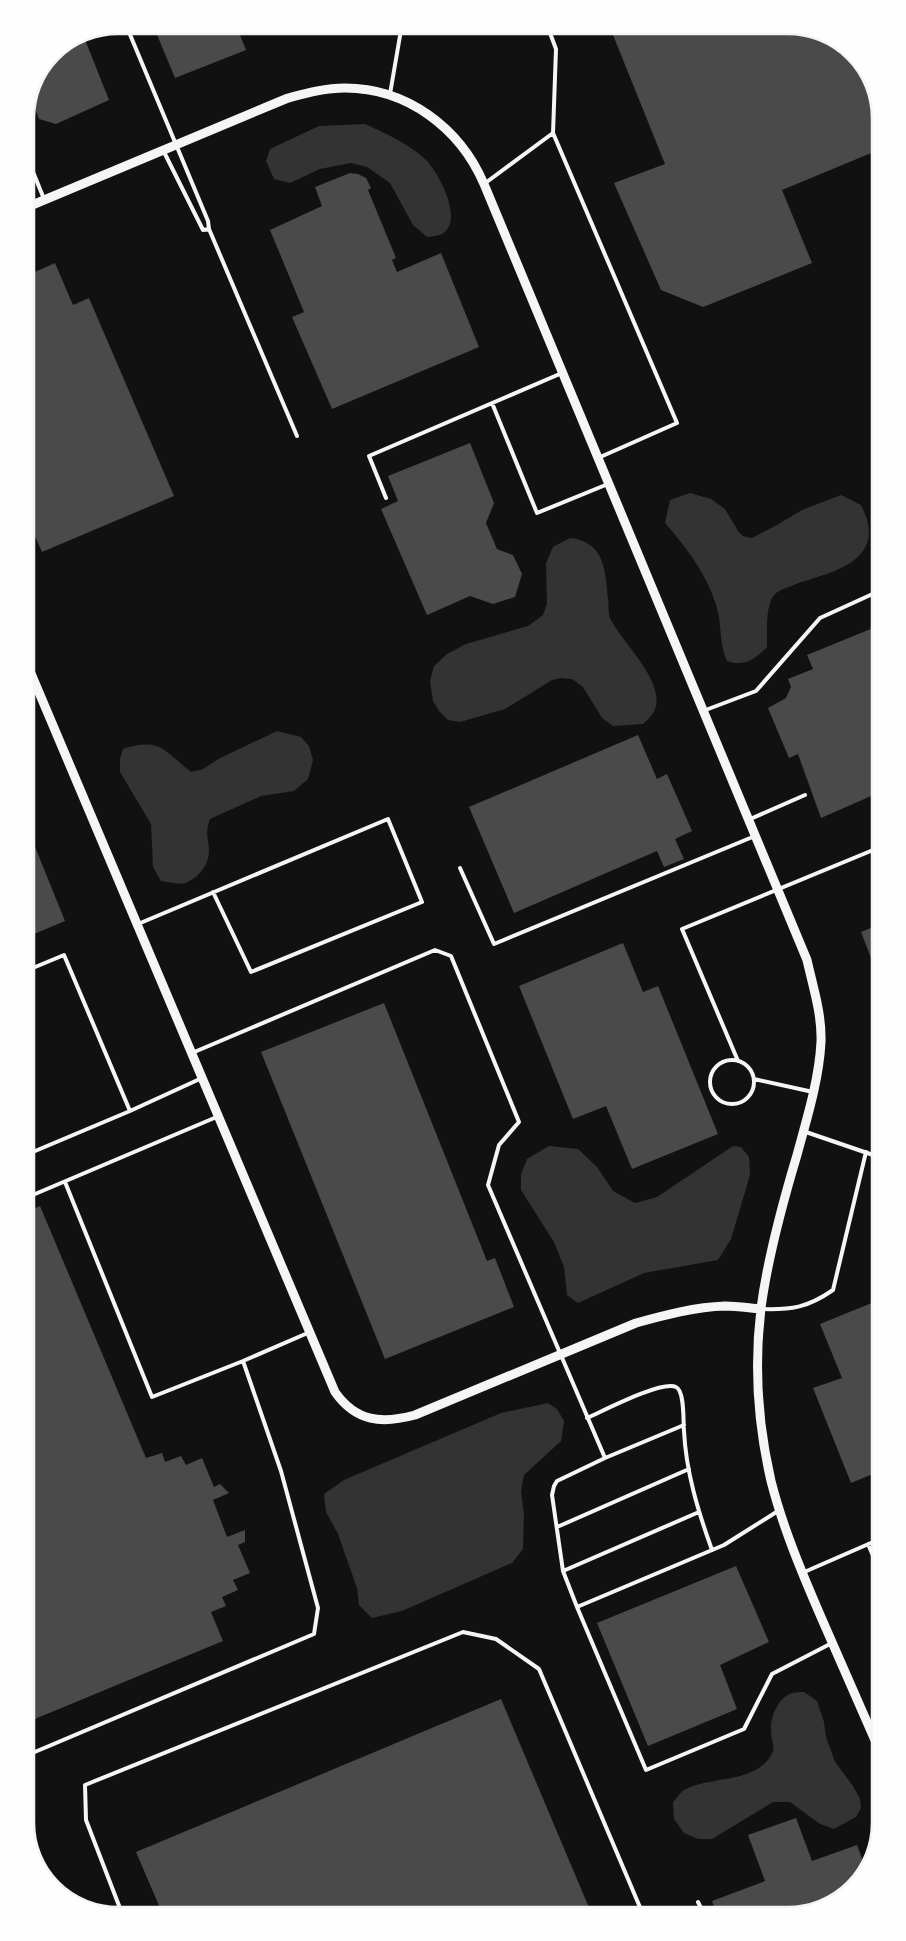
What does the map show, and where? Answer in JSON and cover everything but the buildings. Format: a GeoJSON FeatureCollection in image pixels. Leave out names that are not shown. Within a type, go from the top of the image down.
{"type":"FeatureCollection","features":[{"type":"Feature","properties":{"kind":"street"},"geometry":{"type":"LineString","coordinates":[[34,205],[288,98],[316,90],[359,88],[413,104],[453,136],[471,157],[484,184],[807,960],[816,995],[821,1041],[814,1092],[767,1267],[761,1309],[758,1389],[766,1455],[787,1534],[872,1733]]}},
{"type":"Feature","properties":{"kind":"street"},"geometry":{"type":"LineString","coordinates":[[34,680],[335,1392],[341,1401],[364,1417],[381,1421],[397,1420],[415,1415],[636,1323],[662,1316],[727,1306],[761,1309]]}},
{"type":"Feature","properties":{"kind":"lane"},"geometry":{"type":"LineString","coordinates":[[130,34],[208,221],[209,229],[297,436]]}},
{"type":"Feature","properties":{"kind":"lane"},"geometry":{"type":"LineString","coordinates":[[390,96],[400,34]]}},
{"type":"Feature","properties":{"kind":"lane"},"geometry":{"type":"LineString","coordinates":[[550,34],[556,49],[553,134],[677,424],[598,458]]}},
{"type":"Feature","properties":{"kind":"lane"},"geometry":{"type":"LineString","coordinates":[[484,184],[553,134]]}},
{"type":"Feature","properties":{"kind":"lane"},"geometry":{"type":"LineString","coordinates":[[164,150],[202,230],[209,229]]}},
{"type":"Feature","properties":{"kind":"lane"},"geometry":{"type":"LineString","coordinates":[[34,174],[45,200]]}},
{"type":"Feature","properties":{"kind":"lane"},"geometry":{"type":"LineString","coordinates":[[386,498],[369,456],[562,373]]}},
{"type":"Feature","properties":{"kind":"lane"},"geometry":{"type":"LineString","coordinates":[[492,403],[537,512],[608,484]]}},
{"type":"Feature","properties":{"kind":"lane"},"geometry":{"type":"LineString","coordinates":[[703,711],[756,690],[820,618],[872,595]]}},
{"type":"Feature","properties":{"kind":"lane"},"geometry":{"type":"LineString","coordinates":[[748,820],[805,795]]}},
{"type":"Feature","properties":{"kind":"lane"},"geometry":{"type":"LineString","coordinates":[[138,924],[213,892],[388,818],[422,902],[251,972],[213,892]]}},
{"type":"Feature","properties":{"kind":"lane"},"geometry":{"type":"LineString","coordinates":[[460,868],[494,944],[755,836]]}},
{"type":"Feature","properties":{"kind":"lane"},"geometry":{"type":"LineString","coordinates":[[738,1061],[724,1062],[717,1066],[712,1072],[710,1086],[718,1099],[732,1104],[746,1099],[754,1086],[754,1078],[748,1068],[738,1061],[682,929],[872,850]]}},
{"type":"Feature","properties":{"kind":"lane"},"geometry":{"type":"LineString","coordinates":[[192,1053],[435,950],[451,956],[519,1122],[499,1145],[488,1185],[605,1458]]}},
{"type":"Feature","properties":{"kind":"lane"},"geometry":{"type":"LineString","coordinates":[[34,968],[64,955],[130,1111]]}},
{"type":"Feature","properties":{"kind":"lane"},"geometry":{"type":"LineString","coordinates":[[34,1151],[202,1078]]}},
{"type":"Feature","properties":{"kind":"lane"},"geometry":{"type":"LineString","coordinates":[[754,1078],[814,1092]]}},
{"type":"Feature","properties":{"kind":"lane"},"geometry":{"type":"LineString","coordinates":[[34,1195],[218,1116]]}},
{"type":"Feature","properties":{"kind":"lane"},"geometry":{"type":"LineString","coordinates":[[803,1131],[872,1154]]}},
{"type":"Feature","properties":{"kind":"lane"},"geometry":{"type":"LineString","coordinates":[[761,1309],[791,1310],[818,1300],[833,1290],[866,1152]]}},
{"type":"Feature","properties":{"kind":"lane"},"geometry":{"type":"LineString","coordinates":[[65,1182],[152,1397],[310,1332]]}},
{"type":"Feature","properties":{"kind":"lane"},"geometry":{"type":"LineString","coordinates":[[34,1752],[314,1634],[318,1608],[281,1471],[243,1361]]}},
{"type":"Feature","properties":{"kind":"lane"},"geometry":{"type":"LineString","coordinates":[[587,1418],[644,1392],[666,1386],[676,1387],[680,1390],[689,1469],[699,1512],[712,1550]]}},
{"type":"Feature","properties":{"kind":"lane"},"geometry":{"type":"LineString","coordinates":[[684,1425],[605,1458],[558,1481],[554,1486],[552,1494],[563,1571],[646,1770],[744,1729],[772,1674],[832,1642]]}},
{"type":"Feature","properties":{"kind":"lane"},"geometry":{"type":"LineString","coordinates":[[556,1527],[689,1469]]}},
{"type":"Feature","properties":{"kind":"lane"},"geometry":{"type":"LineString","coordinates":[[577,1607],[724,1545],[780,1510]]}},
{"type":"Feature","properties":{"kind":"lane"},"geometry":{"type":"LineString","coordinates":[[563,1571],[699,1512]]}},
{"type":"Feature","properties":{"kind":"lane"},"geometry":{"type":"LineString","coordinates":[[802,1572],[872,1542]]}},
{"type":"Feature","properties":{"kind":"lane"},"geometry":{"type":"LineString","coordinates":[[868,1544],[872,1553]]}},
{"type":"Feature","properties":{"kind":"lane"},"geometry":{"type":"LineString","coordinates":[[120,1907],[86,1820],[85,1785],[463,1632],[496,1639],[539,1669],[640,1907]]}},
{"type":"Feature","properties":{"kind":"lane"},"geometry":{"type":"LineString","coordinates":[[698,1902],[700,1907]]}},
{"type":"Feature","properties":{"kind":"shaded area"},"geometry":{"type":"Polygon","coordinates":[[[365,124],[404,144],[418,153],[430,165],[442,185],[450,208],[451,218],[448,228],[442,234],[427,237],[413,225],[390,183],[367,167],[351,163],[320,169],[290,183],[274,179],[266,161],[270,149],[319,126],[365,124]]]}},
{"type":"Feature","properties":{"kind":"shaded area"},"geometry":{"type":"Polygon","coordinates":[[[690,493],[711,499],[725,509],[738,531],[743,536],[752,538],[802,510],[841,495],[861,505],[868,522],[868,538],[864,549],[846,566],[785,588],[775,594],[768,611],[767,647],[749,661],[733,663],[727,661],[724,655],[720,621],[708,585],[689,552],[665,523],[670,500],[690,493]]]}},
{"type":"Feature","properties":{"kind":"shaded area"},"geometry":{"type":"Polygon","coordinates":[[[570,538],[590,545],[597,551],[601,559],[606,578],[610,618],[642,664],[655,690],[656,702],[652,714],[643,724],[613,726],[602,718],[583,687],[572,679],[561,678],[552,680],[505,709],[460,722],[448,720],[433,701],[430,681],[434,666],[447,654],[466,644],[528,626],[543,615],[547,604],[546,563],[553,547],[570,538]]]}},
{"type":"Feature","properties":{"kind":"shaded area"},"geometry":{"type":"Polygon","coordinates":[[[277,731],[301,737],[309,746],[313,760],[308,779],[294,791],[261,796],[210,819],[207,831],[209,856],[199,874],[183,884],[161,881],[153,867],[151,824],[120,772],[120,759],[123,749],[154,745],[168,752],[191,772],[203,769],[220,758],[277,731]]]}},
{"type":"Feature","properties":{"kind":"shaded area"},"geometry":{"type":"Polygon","coordinates":[[[549,1146],[578,1149],[597,1167],[613,1191],[635,1203],[657,1197],[733,1146],[741,1147],[749,1157],[750,1175],[731,1239],[718,1260],[644,1273],[578,1303],[567,1295],[564,1267],[554,1242],[521,1190],[521,1174],[527,1159],[549,1146]]]}},
{"type":"Feature","properties":{"kind":"shaded area"},"geometry":{"type":"Polygon","coordinates":[[[548,1403],[557,1409],[564,1421],[561,1441],[524,1475],[521,1491],[524,1514],[523,1549],[512,1563],[402,1611],[372,1618],[359,1605],[357,1588],[338,1534],[326,1512],[324,1494],[344,1480],[501,1413],[548,1403]]]}},
{"type":"Feature","properties":{"kind":"shaded area"},"geometry":{"type":"Polygon","coordinates":[[[804,1692],[817,1701],[824,1722],[826,1737],[835,1762],[860,1799],[861,1808],[856,1817],[834,1829],[820,1824],[790,1802],[773,1802],[712,1839],[698,1839],[684,1833],[674,1819],[673,1802],[684,1790],[696,1785],[749,1773],[766,1762],[773,1750],[771,1725],[776,1708],[788,1695],[804,1692]]]}}]}
